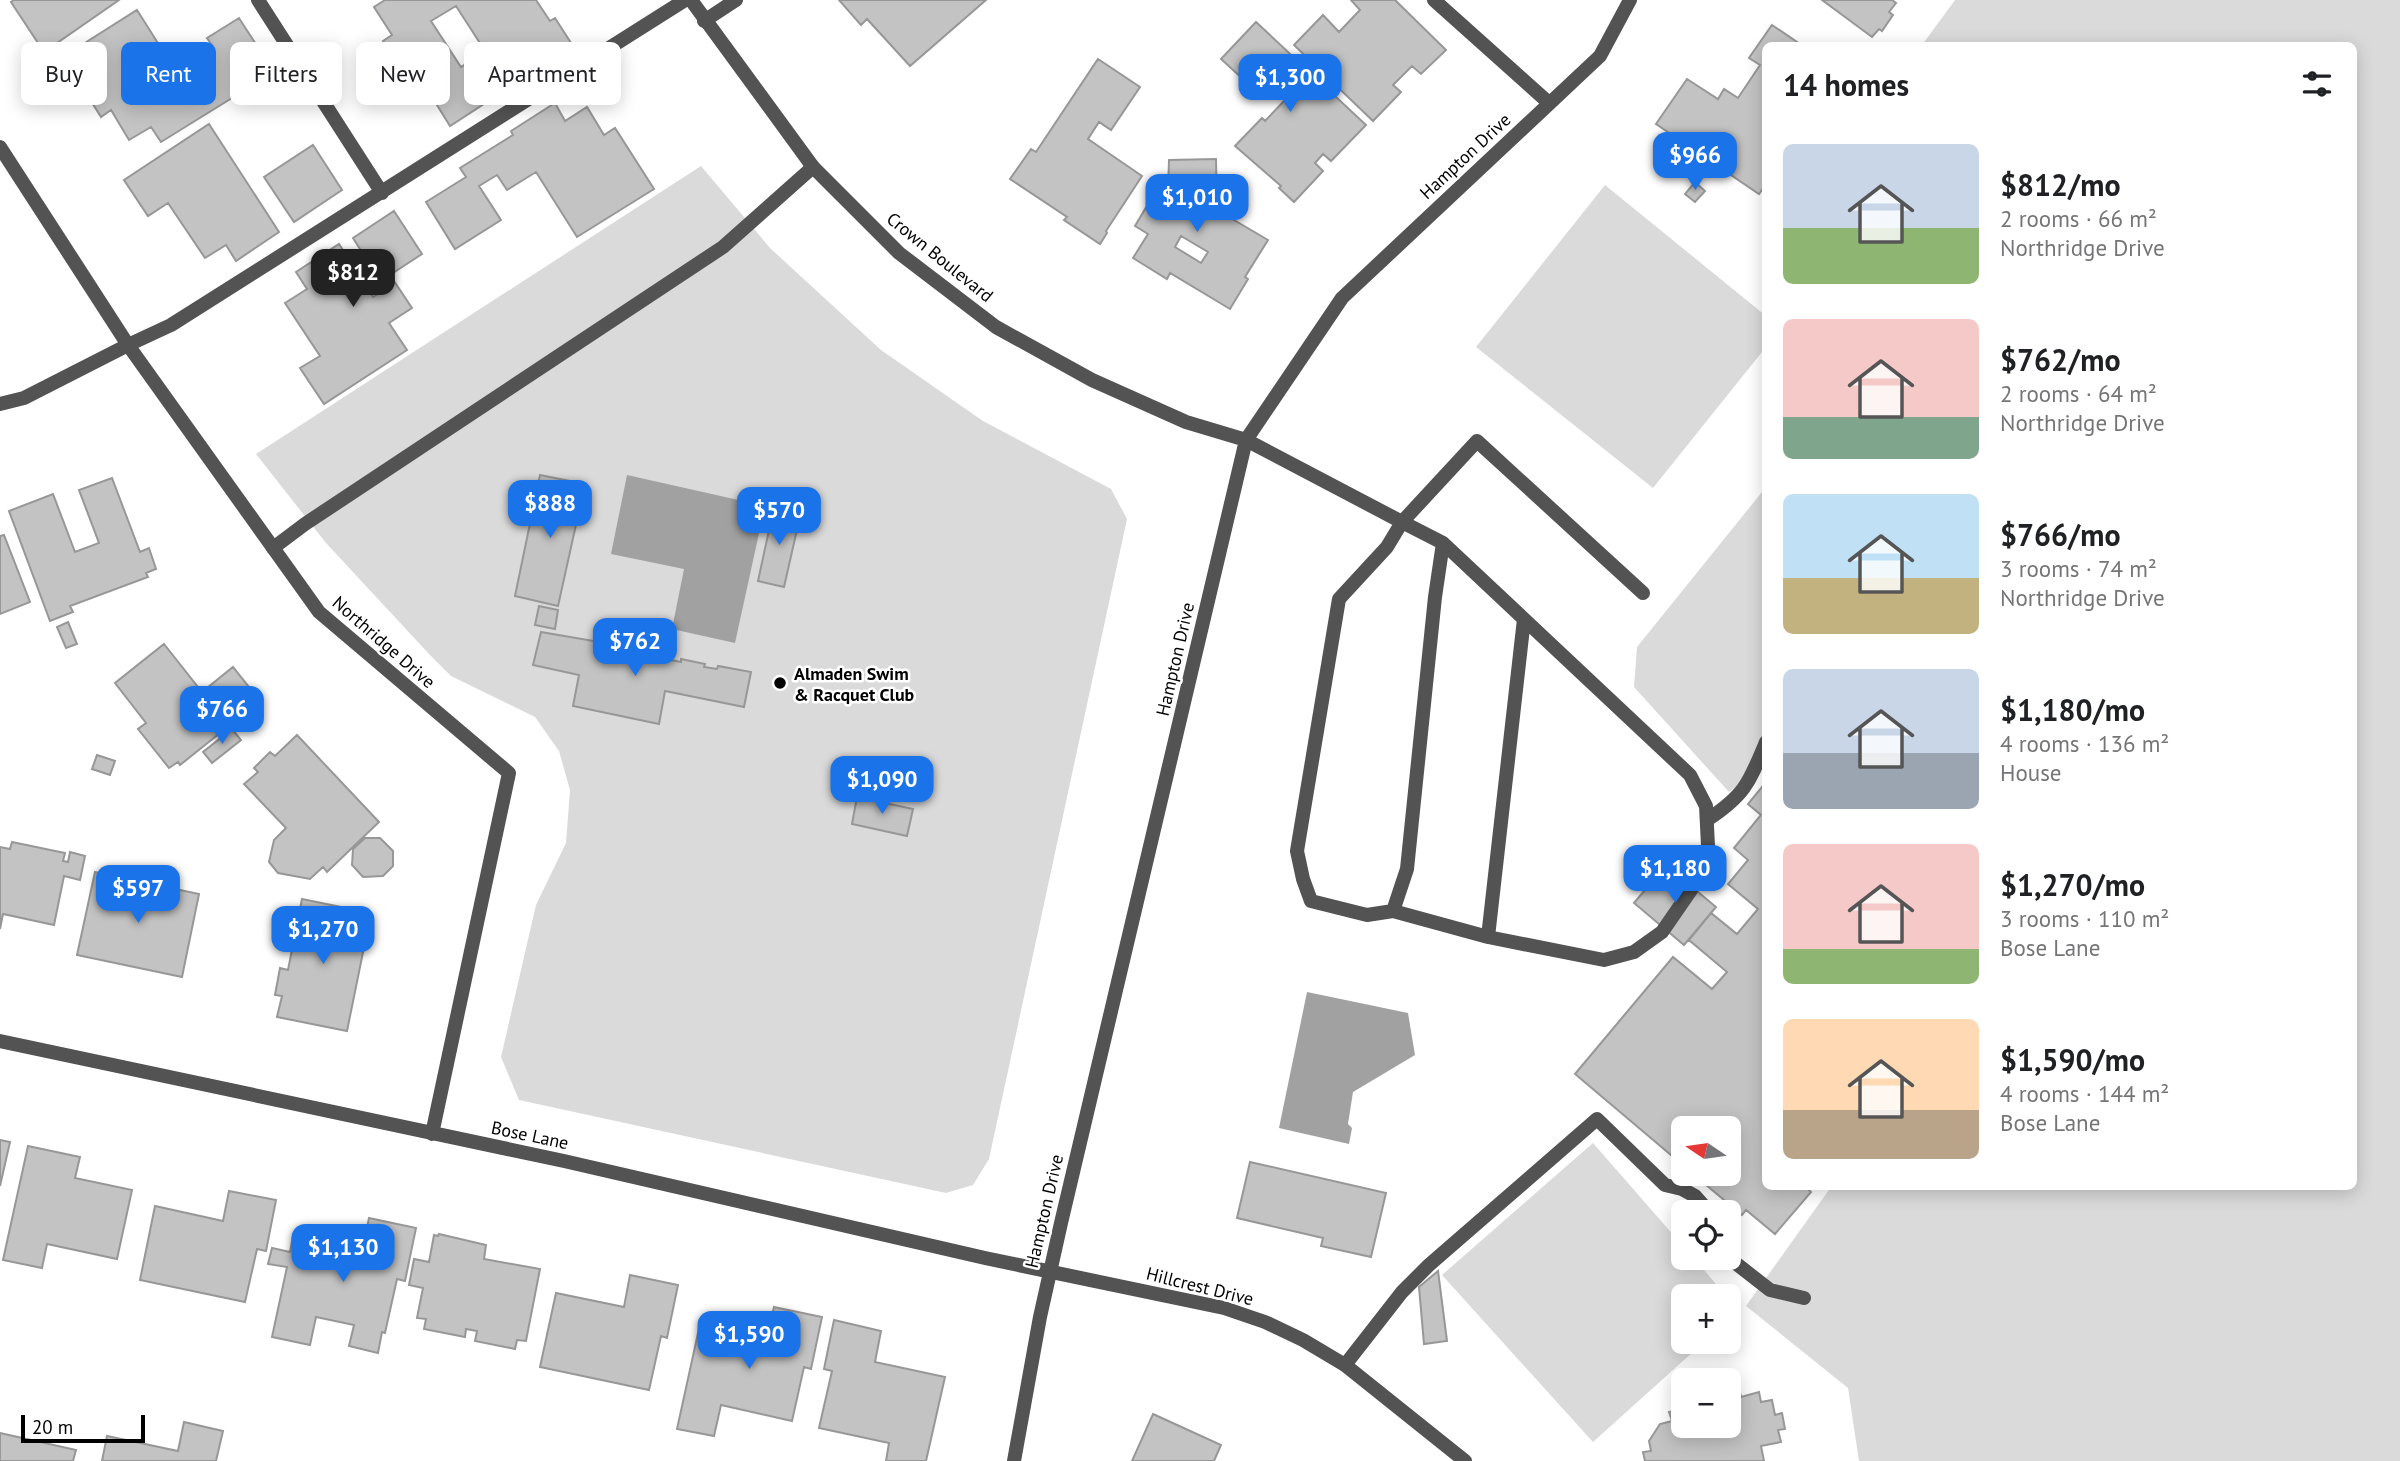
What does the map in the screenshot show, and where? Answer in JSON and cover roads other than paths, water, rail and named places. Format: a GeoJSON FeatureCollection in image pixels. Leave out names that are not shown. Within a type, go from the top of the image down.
{"type":"FeatureCollection","features":[{"type":"Feature","properties":{"kind":"street"},"geometry":{"type":"LineString","coordinates":[[258,0],[382,193]]}},
{"type":"Feature","properties":{"kind":"street"},"geometry":{"type":"LineString","coordinates":[[0,404],[24,398],[170,325],[685,0]]}},
{"type":"Feature","properties":{"kind":"street","name":"Crown Boulevard"},"geometry":{"type":"LineString","coordinates":[[691,0],[813,167],[900,253],[996,327],[1092,380],[1186,422],[1246,440],[1443,542],[1689,775],[1706,806],[1707,820]]}},
{"type":"Feature","properties":{"kind":"street"},"geometry":{"type":"LineString","coordinates":[[704,21],[736,0]]}},
{"type":"Feature","properties":{"kind":"street"},"geometry":{"type":"LineString","coordinates":[[1434,0],[1549,103]]}},
{"type":"Feature","properties":{"kind":"street","name":"Hampton Drive"},"geometry":{"type":"LineString","coordinates":[[1014,1461],[1050,1272],[1246,440],[1342,298],[1600,56],[1630,0]]}},
{"type":"Feature","properties":{"kind":"street","name":"Northridge Drive"},"geometry":{"type":"LineString","coordinates":[[0,147],[128,345],[318,612],[509,773],[432,1134]]}},
{"type":"Feature","properties":{"kind":"street"},"geometry":{"type":"LineString","coordinates":[[273,548],[305,524],[723,247],[813,167]]}},
{"type":"Feature","properties":{"kind":"street"},"geometry":{"type":"LineString","coordinates":[[1643,593],[1477,442],[1402,522],[1387,547],[1339,599],[1297,851],[1311,901],[1367,915],[1393,911],[1488,937],[1604,960],[1634,952],[1662,932],[1690,890],[1708,846],[1707,820],[1733,803],[1752,778],[1762,752]]}},
{"type":"Feature","properties":{"kind":"street"},"geometry":{"type":"LineString","coordinates":[[1393,911],[1408,869],[1435,597],[1443,542]]}},
{"type":"Feature","properties":{"kind":"street"},"geometry":{"type":"LineString","coordinates":[[1488,937],[1524,619]]}},
{"type":"Feature","properties":{"kind":"street","name":"Bose Lane"},"geometry":{"type":"LineString","coordinates":[[0,1041],[577,1164],[1050,1272]]}},
{"type":"Feature","properties":{"kind":"street"},"geometry":{"type":"LineString","coordinates":[[1345,1365],[1402,1292],[1429,1265],[1597,1119],[1665,1185],[1682,1189],[1699,1200]]}},
{"type":"Feature","properties":{"kind":"street"},"geometry":{"type":"LineString","coordinates":[[1741,1267],[1770,1290],[1804,1298]]}},
{"type":"Feature","properties":{"kind":"street","name":"Hillcrest Drive"},"geometry":{"type":"LineString","coordinates":[[1050,1272],[1224,1308],[1303,1339],[1345,1365],[1465,1461]]}},
{"type":"Feature","properties":{"kind":"place","name":"Almaden Swim & Racquet Club"},"geometry":{"type":"Point","coordinates":[780,683]}}]}
